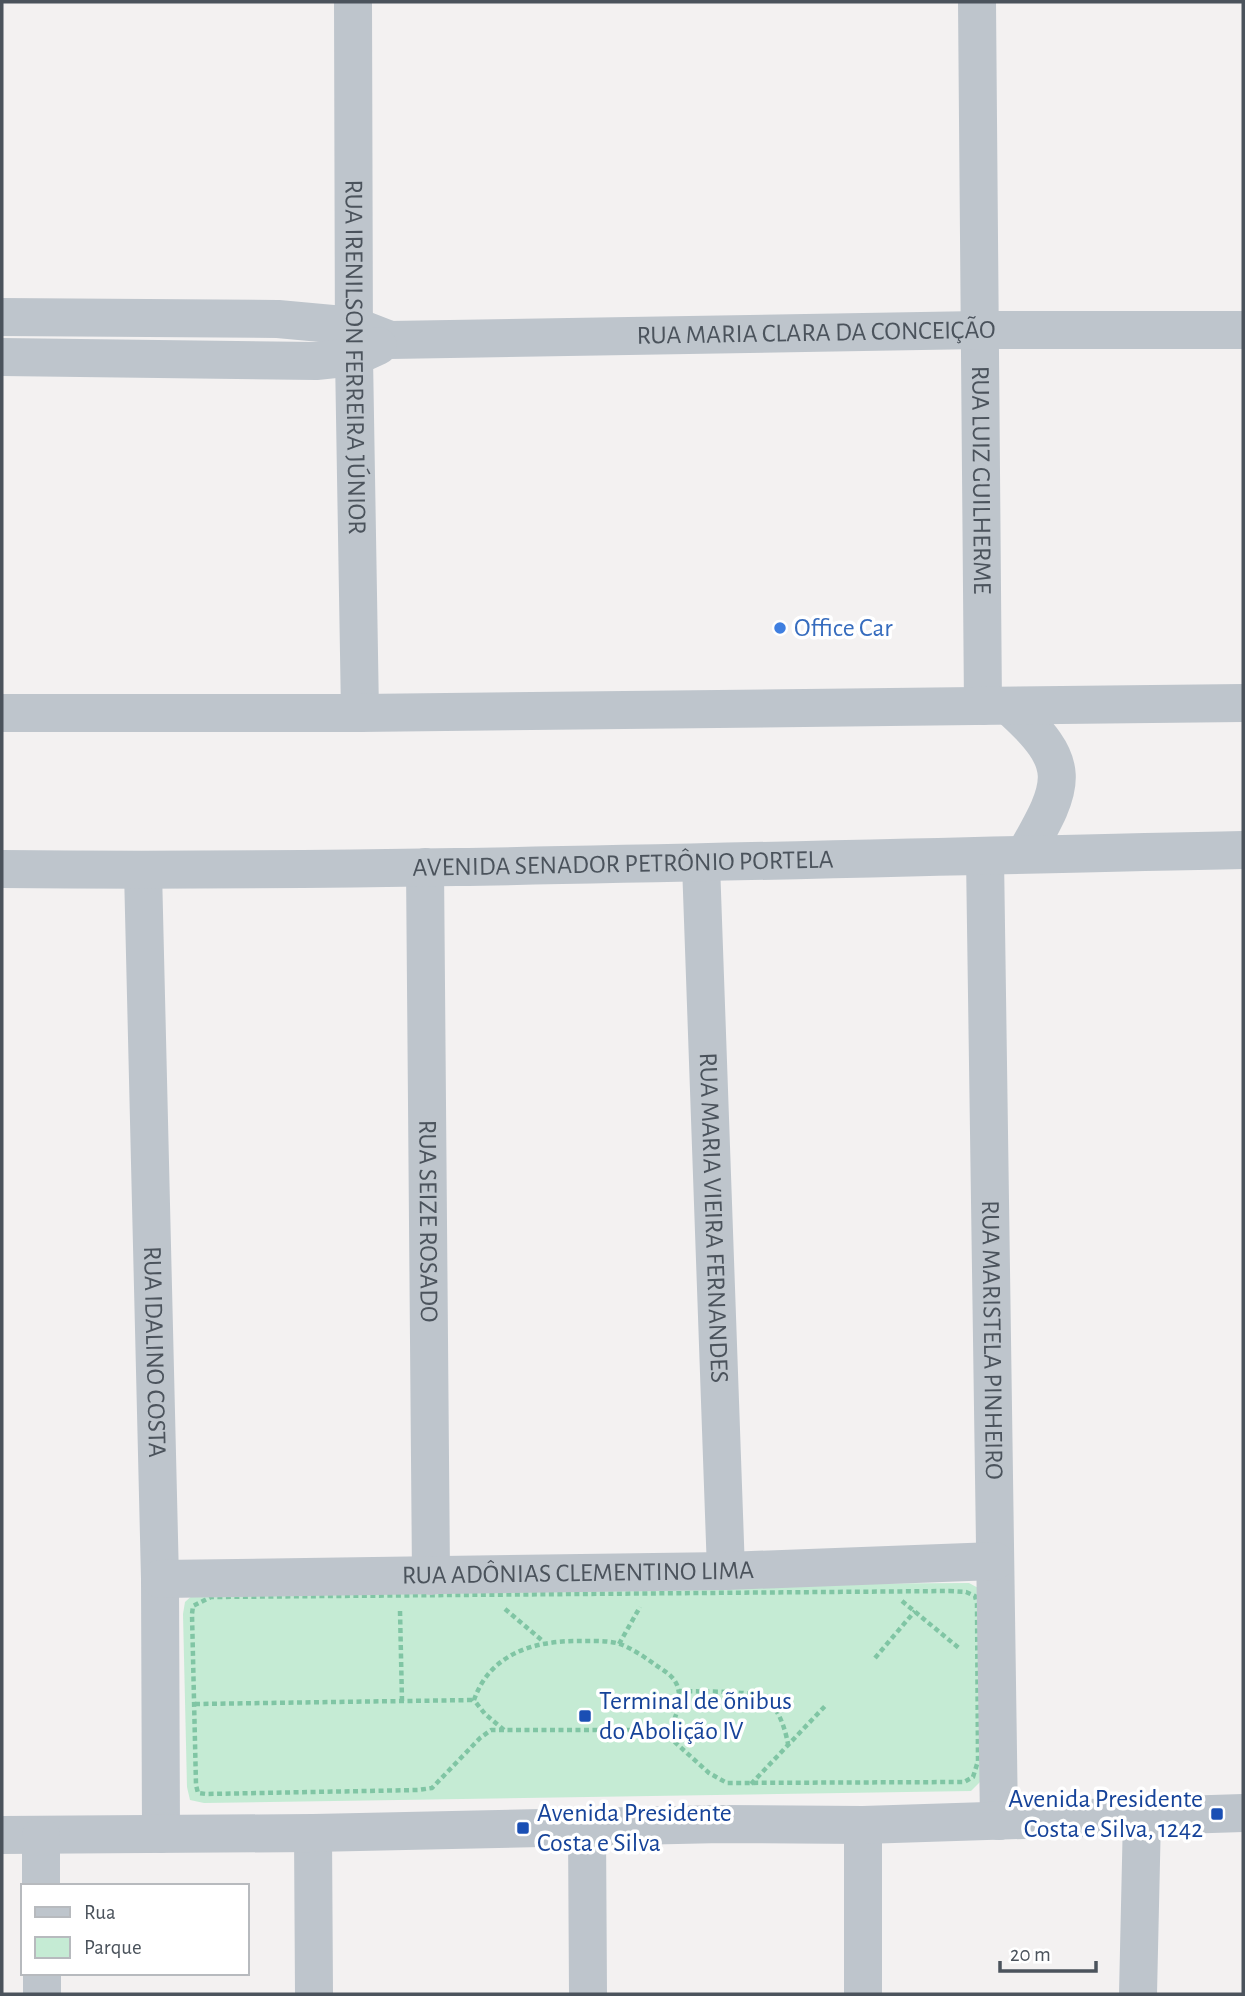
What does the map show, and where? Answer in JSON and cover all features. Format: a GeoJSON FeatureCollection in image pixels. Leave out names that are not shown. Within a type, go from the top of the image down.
{"type":"FeatureCollection","features":[{"type":"Feature","properties":{"kind":"street","name":"RUA IRENILSON FERREIRA JÚNIOR"},"geometry":{"type":"LineString","coordinates":[[353,2],[354,342],[360,713]]}},
{"type":"Feature","properties":{"kind":"street","name":"RUA LUIZ GUILHERME"},"geometry":{"type":"LineString","coordinates":[[977,2],[979,330],[996,706]]}},
{"type":"Feature","properties":{"kind":"street","name":"RUA MARIA CLARA DA CONCEIÇÃO"},"geometry":{"type":"LineString","coordinates":[[2,317],[278,319],[354,342]]}},
{"type":"Feature","properties":{"kind":"street","name":"RUA MARIA CLARA DA CONCEIÇÃO"},"geometry":{"type":"LineString","coordinates":[[2,357],[281,362],[354,342],[390,340],[979,330],[1243,330]]}},
{"type":"Feature","properties":{"kind":"street"},"geometry":{"type":"LineString","coordinates":[[2,713],[360,713],[1243,703]]}},
{"type":"Feature","properties":{"kind":"street"},"geometry":{"type":"LineString","coordinates":[[996,706],[1030,725],[1055,761],[1058,778],[1052,803],[1025,854]]}},
{"type":"Feature","properties":{"kind":"street","name":"AVENIDA SENADOR PETRÔNIO PORTELA"},"geometry":{"type":"LineString","coordinates":[[2,869],[143,871],[701,864],[1243,850]]}},
{"type":"Feature","properties":{"kind":"street","name":"RUA MARISTELA PINHEIRO"},"geometry":{"type":"LineString","coordinates":[[985,857],[999,1821]]}},
{"type":"Feature","properties":{"kind":"street","name":"RUA MARIA VIEIRA FERNANDES"},"geometry":{"type":"LineString","coordinates":[[701,864],[726,1571]]}},
{"type":"Feature","properties":{"kind":"street","name":"RUA SEIZE ROSADO"},"geometry":{"type":"LineString","coordinates":[[425,867],[431,1576]]}},
{"type":"Feature","properties":{"kind":"street","name":"RUA IDALINO COSTA"},"geometry":{"type":"LineString","coordinates":[[143,871],[160,1579],[161,1834]]}},
{"type":"Feature","properties":{"kind":"street","name":"RUA ADÔNIAS CLEMENTINO LIMA"},"geometry":{"type":"LineString","coordinates":[[160,1579],[726,1571],[995,1561]]}},
{"type":"Feature","properties":{"kind":"street"},"geometry":{"type":"LineString","coordinates":[[2,1835],[313,1833],[722,1824],[863,1825],[1243,1813]]}},
{"type":"Feature","properties":{"kind":"street"},"geometry":{"type":"LineString","coordinates":[[1138,1994],[1142,1817]]}},
{"type":"Feature","properties":{"kind":"street"},"geometry":{"type":"LineString","coordinates":[[863,1825],[863,1994]]}},
{"type":"Feature","properties":{"kind":"street"},"geometry":{"type":"LineString","coordinates":[[587,1828],[588,1994]]}},
{"type":"Feature","properties":{"kind":"street"},"geometry":{"type":"LineString","coordinates":[[313,1833],[314,1994]]}},
{"type":"Feature","properties":{"kind":"street"},"geometry":{"type":"LineString","coordinates":[[41,1836],[41,1884]]}},
{"type":"Feature","properties":{"kind":"street"},"geometry":{"type":"LineString","coordinates":[[42,1975],[42,1994]]}},
{"type":"Feature","properties":{"kind":"path"},"geometry":{"type":"LineString","coordinates":[[891,1592],[977,1663]]}},
{"type":"Feature","properties":{"kind":"path"},"geometry":{"type":"LineString","coordinates":[[967,1592],[975,1596],[978,1761],[973,1777],[964,1782],[727,1783],[709,1773],[667,1735],[645,1730],[491,1730],[432,1788],[198,1793],[192,1614],[193,1606],[200,1601],[211,1597],[647,1594],[967,1592]]}},
{"type":"Feature","properties":{"kind":"path"},"geometry":{"type":"LineString","coordinates":[[620,1644],[647,1594]]}},
{"type":"Feature","properties":{"kind":"path"},"geometry":{"type":"LineString","coordinates":[[488,1595],[545,1642]]}},
{"type":"Feature","properties":{"kind":"path"},"geometry":{"type":"LineString","coordinates":[[399,1596],[402,1701]]}},
{"type":"Feature","properties":{"kind":"path"},"geometry":{"type":"LineString","coordinates":[[875,1658],[915,1611]]}},
{"type":"Feature","properties":{"kind":"path"},"geometry":{"type":"LineString","coordinates":[[474,1700],[479,1684],[501,1662],[522,1648],[545,1642],[597,1640],[620,1644],[646,1657],[674,1677],[679,1692],[679,1704],[667,1735]]}},
{"type":"Feature","properties":{"kind":"path"},"geometry":{"type":"LineString","coordinates":[[679,1692],[752,1694],[764,1698],[780,1719],[788,1744]]}},
{"type":"Feature","properties":{"kind":"path"},"geometry":{"type":"LineString","coordinates":[[194,1704],[474,1700]]}},
{"type":"Feature","properties":{"kind":"path"},"geometry":{"type":"LineString","coordinates":[[474,1700],[485,1714],[505,1731]]}},
{"type":"Feature","properties":{"kind":"path"},"geometry":{"type":"LineString","coordinates":[[751,1784],[827,1704]]}},
{"type":"Feature","properties":{"kind":"green space"},"geometry":{"type":"Polygon","coordinates":[[[969,1583],[982,1590],[981,1781],[971,1791],[204,1803],[190,1800],[187,1787],[183,1614],[185,1602],[195,1593],[210,1588],[969,1583]]]}},
{"type":"Feature","properties":{"kind":"place","name":"Office Car"},"geometry":{"type":"Point","coordinates":[780,628]}},
{"type":"Feature","properties":{"kind":"place","name":"Terminal de õnibus do Abolição IV"},"geometry":{"type":"Point","coordinates":[585,1716]}},
{"type":"Feature","properties":{"kind":"place","name":"Avenida Presidente Costa e Silva, 1242"},"geometry":{"type":"Point","coordinates":[1217,1814]}},
{"type":"Feature","properties":{"kind":"place","name":"Avenida Presidente Costa e Silva"},"geometry":{"type":"Point","coordinates":[523,1828]}}]}
